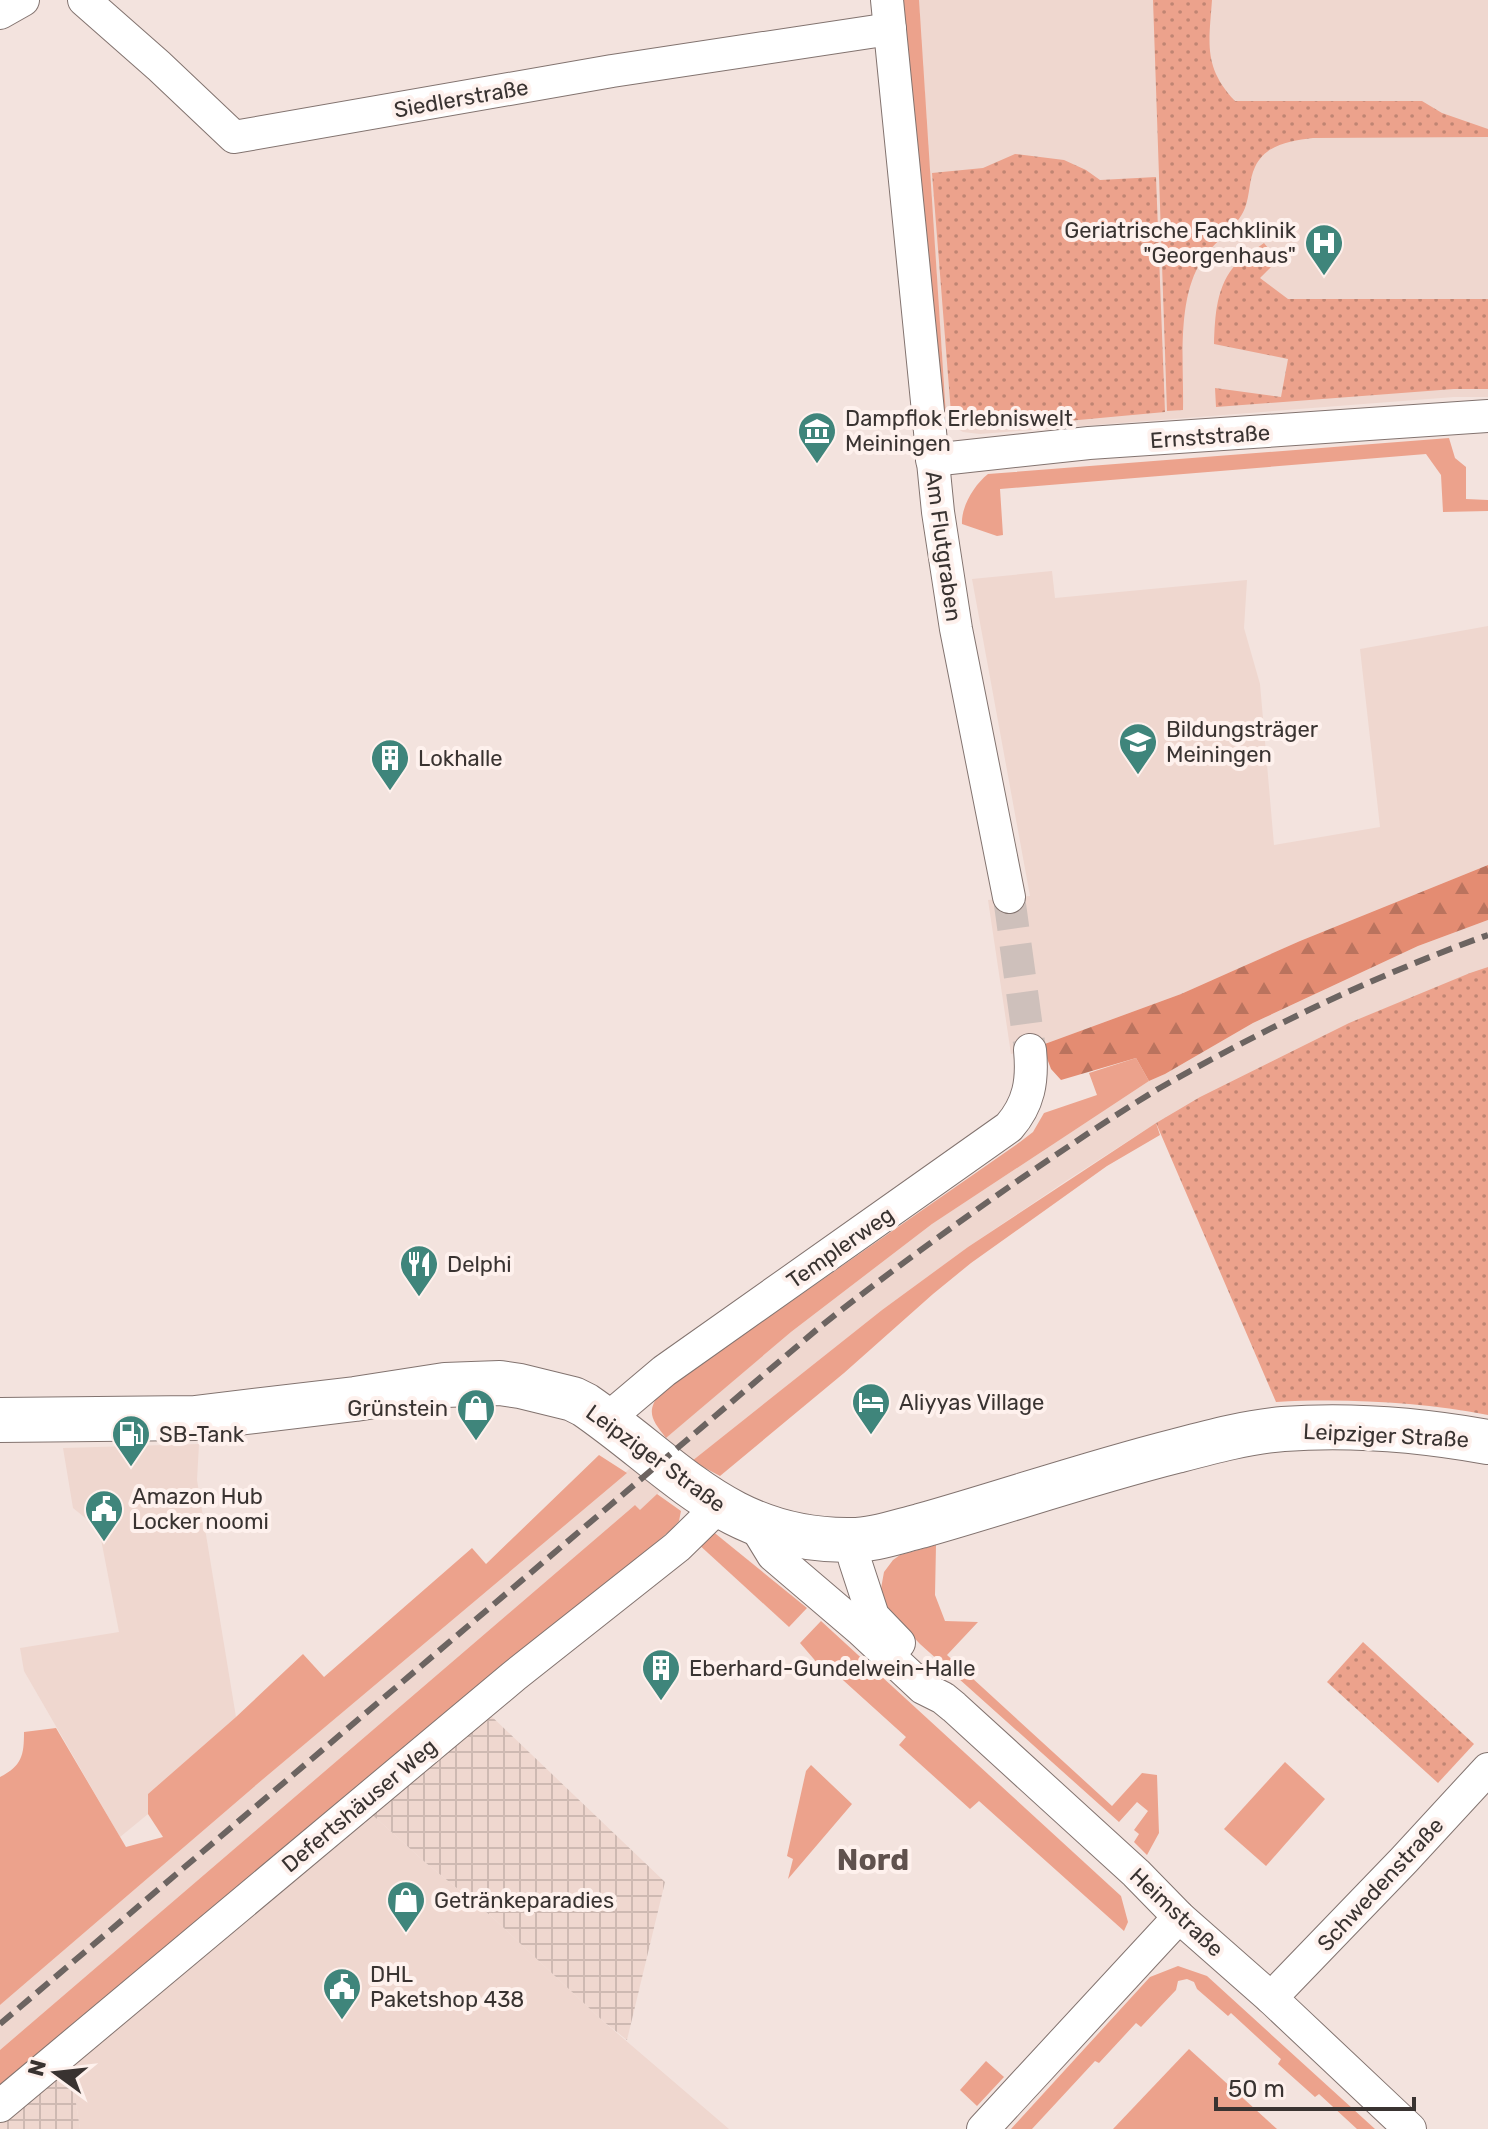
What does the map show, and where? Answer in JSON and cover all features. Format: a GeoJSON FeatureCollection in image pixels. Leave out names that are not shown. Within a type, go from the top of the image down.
{"type":"FeatureCollection","features":[{"type":"Feature","properties":{"kind":"main road","name":"Leipziger Straße"},"geometry":{"type":"LineString","coordinates":[[0,1420],[195,1418],[445,1385],[500,1383],[573,1399],[606,1420],[676,1475],[737,1515],[777,1532],[850,1541],[920,1526],[1213,1441],[1267,1431],[1348,1428],[1407,1431],[1488,1442]]}},
{"type":"Feature","properties":{"kind":"street"},"geometry":{"type":"LineString","coordinates":[[0,13],[23,0]]}},
{"type":"Feature","properties":{"kind":"street","name":"Siedlerstraße"},"geometry":{"type":"LineString","coordinates":[[84,0],[234,137],[612,71],[888,15]]}},
{"type":"Feature","properties":{"kind":"street","name":"Am Flutgraben"},"geometry":{"type":"LineString","coordinates":[[888,15],[938,512],[956,629],[1009,897]]}},
{"type":"Feature","properties":{"kind":"street","name":"Ernststraße"},"geometry":{"type":"LineString","coordinates":[[932,460],[1089,443],[1488,416]]}},
{"type":"Feature","properties":{"kind":"street","name":"Templerweg"},"geometry":{"type":"LineString","coordinates":[[606,1420],[664,1371],[1009,1127],[1019,1116],[1030,1089],[1030,1050]]}},
{"type":"Feature","properties":{"kind":"street","name":"Heimstraße"},"geometry":{"type":"LineString","coordinates":[[737,1515],[773,1555],[923,1688],[943,1698],[1410,2129]]}},
{"type":"Feature","properties":{"kind":"street","name":"Defertshäuser Weg"},"geometry":{"type":"LineString","coordinates":[[0,2106],[514,1676],[677,1547],[737,1515]]}},
{"type":"Feature","properties":{"kind":"street","name":"Heimstraße"},"geometry":{"type":"LineString","coordinates":[[850,1541],[873,1616],[934,1677],[943,1698]]}},
{"type":"Feature","properties":{"kind":"street","name":"Schwedenstraße"},"geometry":{"type":"LineString","coordinates":[[1271,1998],[1488,1769]]}},
{"type":"Feature","properties":{"kind":"street"},"geometry":{"type":"LineString","coordinates":[[983,2129],[1179,1917]]}},
{"type":"Feature","properties":{"kind":"shaded area"},"geometry":{"type":"Polygon","coordinates":[[[896,0],[919,0],[946,416],[934,393],[896,0]]]}},
{"type":"Feature","properties":{"kind":"shaded area"},"geometry":{"type":"Polygon","coordinates":[[[918,0],[1488,0],[1488,397],[1454,397],[980,434],[963,432],[953,426],[946,416],[918,0]]]}},
{"type":"Feature","properties":{"kind":"shaded area"},"geometry":{"type":"Polygon","coordinates":[[[1153,0],[1212,0],[1210,54],[1217,77],[1235,101],[1422,101],[1442,113],[1488,129],[1488,137],[1313,138],[1287,142],[1265,153],[1253,172],[1241,216],[1207,253],[1194,276],[1188,294],[1183,333],[1183,410],[1167,411],[1153,0]]]}},
{"type":"Feature","properties":{"kind":"shaded area"},"geometry":{"type":"Polygon","coordinates":[[[1015,154],[1064,160],[1100,180],[1156,177],[1165,412],[980,429],[963,425],[951,413],[932,173],[983,168],[1015,154]]]}},
{"type":"Feature","properties":{"kind":"shaded area"},"geometry":{"type":"Polygon","coordinates":[[[1264,243],[1278,260],[1260,278],[1288,299],[1488,299],[1488,389],[1216,407],[1215,388],[1281,397],[1288,359],[1214,344],[1216,312],[1225,281],[1237,263],[1264,243]]]}},
{"type":"Feature","properties":{"kind":"shaded area"},"geometry":{"type":"Polygon","coordinates":[[[1449,438],[1455,458],[1466,467],[1466,499],[1488,500],[1488,511],[1443,512],[1441,475],[1426,454],[1000,489],[1003,535],[997,536],[962,524],[969,497],[988,474],[1449,438]]]}},
{"type":"Feature","properties":{"kind":"shaded area"},"geometry":{"type":"Polygon","coordinates":[[[1052,571],[1055,598],[1247,580],[1244,628],[1260,684],[1274,845],[1380,827],[1360,649],[1488,626],[1488,865],[1300,941],[1181,994],[1011,1054],[988,900],[1030,896],[972,579],[1052,571]]]}},
{"type":"Feature","properties":{"kind":"shaded area"},"geometry":{"type":"Polygon","coordinates":[[[1488,920],[1488,967],[1349,1023],[1200,1097],[1066,1181],[882,1310],[692,1461],[640,1511],[635,1505],[0,2050],[0,2005],[791,1332],[932,1224],[1149,1081],[1253,1023],[1418,946],[1488,920]]]}},
{"type":"Feature","properties":{"kind":"shaded area"},"geometry":{"type":"Polygon","coordinates":[[[1488,967],[1488,1415],[1382,1402],[1276,1402],[1156,1123],[1200,1097],[1349,1023],[1488,967]]]}},
{"type":"Feature","properties":{"kind":"shaded area"},"geometry":{"type":"Polygon","coordinates":[[[1136,1058],[1149,1081],[932,1224],[791,1332],[666,1438],[652,1416],[653,1405],[661,1392],[1020,1142],[1033,1132],[1044,1113],[1097,1095],[1089,1073],[1136,1058]]]}},
{"type":"Feature","properties":{"kind":"shaded area"},"geometry":{"type":"Polygon","coordinates":[[[1156,1123],[1160,1135],[1107,1166],[971,1263],[720,1476],[692,1461],[882,1310],[968,1247],[1156,1123]]]}},
{"type":"Feature","properties":{"kind":"shaded area"},"geometry":{"type":"Polygon","coordinates":[[[199,1444],[197,1480],[236,1717],[148,1794],[148,1814],[120,1837],[24,1671],[20,1648],[119,1632],[99,1529],[73,1508],[63,1448],[199,1444]]]}},
{"type":"Feature","properties":{"kind":"shaded area"},"geometry":{"type":"Polygon","coordinates":[[[599,1455],[627,1473],[0,2005],[0,1777],[13,1769],[20,1759],[24,1732],[56,1728],[126,1847],[163,1837],[148,1814],[148,1794],[303,1654],[324,1677],[472,1548],[486,1564],[599,1455]]]}},
{"type":"Feature","properties":{"kind":"shaded area"},"geometry":{"type":"Polygon","coordinates":[[[657,1494],[681,1511],[679,1521],[672,1529],[0,2093],[0,2050],[635,1505],[640,1510],[657,1494]]]}},
{"type":"Feature","properties":{"kind":"shaded area"},"geometry":{"type":"Polygon","coordinates":[[[711,1530],[807,1608],[789,1627],[696,1542],[711,1530]]]}},
{"type":"Feature","properties":{"kind":"shaded area"},"geometry":{"type":"Polygon","coordinates":[[[936,1545],[935,1595],[945,1621],[978,1622],[947,1655],[1112,1806],[1142,1773],[1157,1775],[1159,1833],[1147,1855],[1134,1842],[1139,1834],[1134,1830],[1148,1811],[1137,1802],[1119,1822],[920,1644],[889,1611],[880,1594],[884,1572],[900,1555],[936,1545]]]}},
{"type":"Feature","properties":{"kind":"shaded area"},"geometry":{"type":"Polygon","coordinates":[[[821,1621],[1121,1896],[1128,1922],[1124,1931],[979,1801],[970,1809],[899,1745],[906,1737],[823,1662],[819,1665],[800,1643],[821,1621]]]}},
{"type":"Feature","properties":{"kind":"shaded area"},"geometry":{"type":"Polygon","coordinates":[[[1363,1642],[1474,1744],[1438,1783],[1327,1682],[1363,1642]]]}},
{"type":"Feature","properties":{"kind":"shaded area"},"geometry":{"type":"Polygon","coordinates":[[[487,1712],[665,1882],[627,2040],[491,1916],[367,1810],[487,1712]]]}},
{"type":"Feature","properties":{"kind":"shaded area"},"geometry":{"type":"Polygon","coordinates":[[[1285,1762],[1325,1799],[1266,1866],[1224,1829],[1285,1762]]]}},
{"type":"Feature","properties":{"kind":"shaded area"},"geometry":{"type":"Polygon","coordinates":[[[811,1765],[852,1804],[788,1879],[793,1859],[787,1856],[806,1771],[811,1765]]]}},
{"type":"Feature","properties":{"kind":"shaded area"},"geometry":{"type":"Polygon","coordinates":[[[367,1810],[491,1916],[603,2021],[729,2129],[80,2129],[69,2057],[367,1810]]]}},
{"type":"Feature","properties":{"kind":"shaded area"},"geometry":{"type":"Polygon","coordinates":[[[1178,1966],[1207,1976],[1375,2129],[1357,2129],[1319,2094],[1315,2097],[1278,2064],[1281,2059],[1231,2013],[1228,2016],[1197,1989],[1194,1982],[1187,1979],[1178,1981],[1176,1990],[1141,2027],[1136,2023],[1099,2063],[1095,2061],[1032,2129],[1011,2129],[1150,1977],[1178,1966]]]}},
{"type":"Feature","properties":{"kind":"shaded area"},"geometry":{"type":"Polygon","coordinates":[[[1189,2049],[1277,2129],[1113,2129],[1189,2049]]]}},
{"type":"Feature","properties":{"kind":"shaded area"},"geometry":{"type":"Polygon","coordinates":[[[69,2057],[80,2129],[0,2129],[0,2118],[69,2057]]]}},
{"type":"Feature","properties":{"kind":"shaded area"},"geometry":{"type":"Polygon","coordinates":[[[986,2061],[1004,2077],[977,2106],[960,2090],[986,2061]]]}},
{"type":"Feature","properties":{"kind":"green space"},"geometry":{"type":"Polygon","coordinates":[[[1488,865],[1488,920],[1418,946],[1253,1023],[1165,1074],[1149,1081],[1136,1058],[1061,1080],[1051,1069],[1042,1045],[1181,994],[1300,941],[1488,865]]]}},
{"type":"Feature","properties":{"kind":"tunnel"},"geometry":{"type":"LineString","coordinates":[[1009,897],[1030,1050]]}},
{"type":"Feature","properties":{"kind":"railway"},"geometry":{"type":"LineString","coordinates":[[0,2024],[821,1326],[917,1252],[1016,1182],[1158,1089],[1278,1025],[1361,986],[1488,935]]}},
{"type":"Feature","properties":{"kind":"place","name":"Geriatrische Fachklinik \"Georgenhaus\""},"geometry":{"type":"Point","coordinates":[1324,277]}},
{"type":"Feature","properties":{"kind":"place","name":"Dampflok Erlebniswelt Meiningen"},"geometry":{"type":"Point","coordinates":[817,465]}},
{"type":"Feature","properties":{"kind":"place","name":"Bildungsträger Meiningen"},"geometry":{"type":"Point","coordinates":[1138,776]}},
{"type":"Feature","properties":{"kind":"place","name":"Lokhalle"},"geometry":{"type":"Point","coordinates":[390,792]}},
{"type":"Feature","properties":{"kind":"place","name":"Delphi"},"geometry":{"type":"Point","coordinates":[419,1298]}},
{"type":"Feature","properties":{"kind":"place","name":"Aliyyas Village"},"geometry":{"type":"Point","coordinates":[871,1436]}},
{"type":"Feature","properties":{"kind":"place","name":"Grünstein"},"geometry":{"type":"Point","coordinates":[476,1442]}},
{"type":"Feature","properties":{"kind":"place","name":"SB-Tank"},"geometry":{"type":"Point","coordinates":[131,1468]}},
{"type":"Feature","properties":{"kind":"place","name":"Amazon Hub Locker noomi"},"geometry":{"type":"Point","coordinates":[104,1543]}},
{"type":"Feature","properties":{"kind":"place","name":"Eberhard-Gundelwein-Halle"},"geometry":{"type":"Point","coordinates":[661,1702]}},
{"type":"Feature","properties":{"kind":"place","name":"Getränkeparadies"},"geometry":{"type":"Point","coordinates":[406,1934]}},
{"type":"Feature","properties":{"kind":"place","name":"DHL Paketshop 438"},"geometry":{"type":"Point","coordinates":[342,2021]}},
{"type":"Feature","properties":{"kind":"district","name":"Nord"},"geometry":{"type":"Point","coordinates":[873,1860]}}]}
